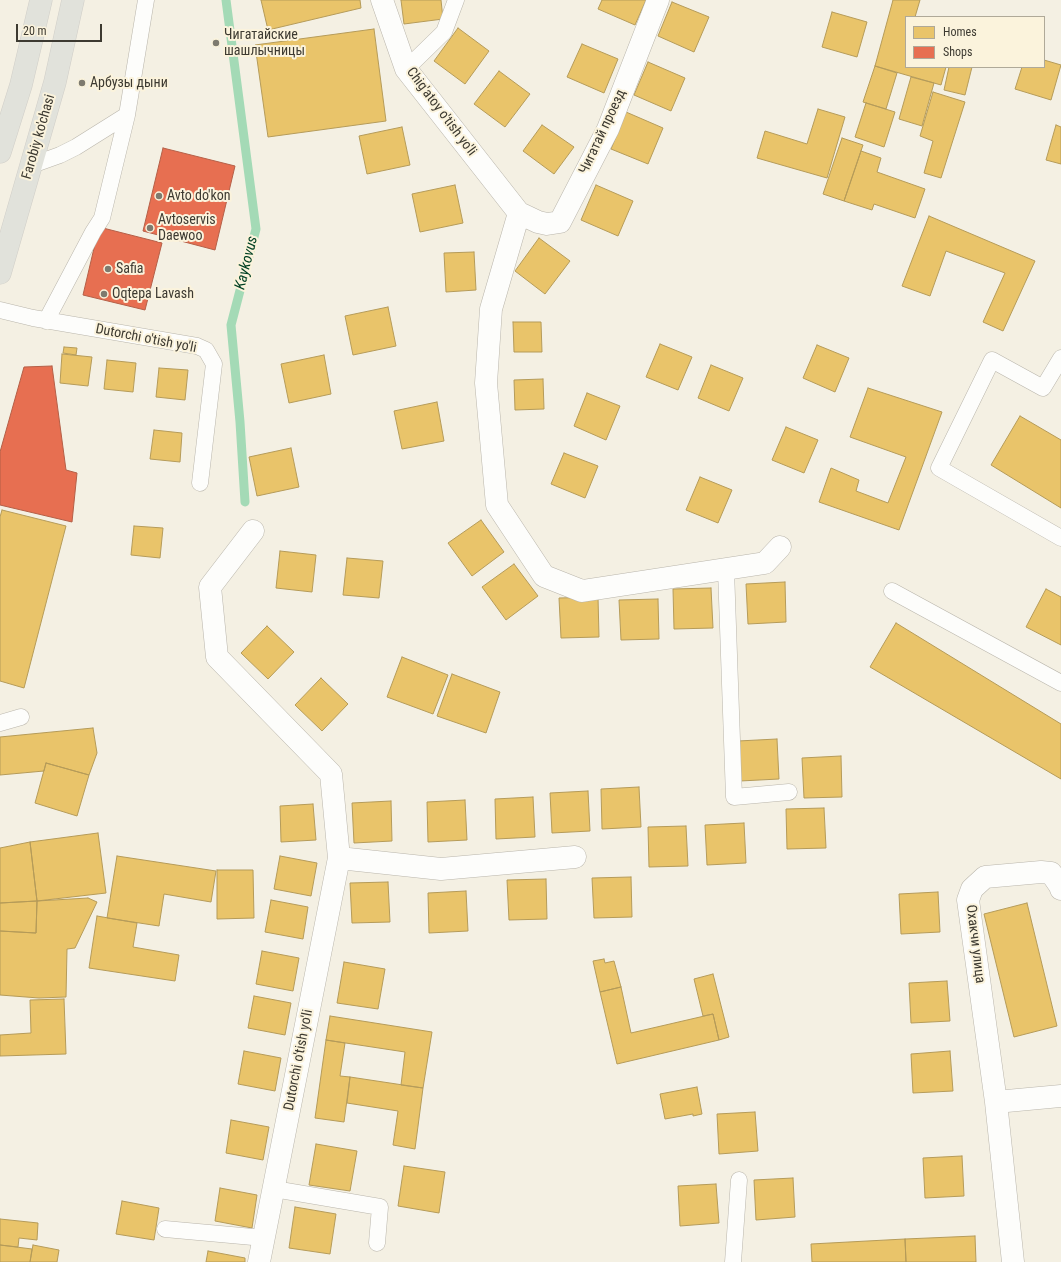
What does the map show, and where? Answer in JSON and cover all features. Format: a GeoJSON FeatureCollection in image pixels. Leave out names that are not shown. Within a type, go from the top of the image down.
{"type":"FeatureCollection","features":[{"type":"Feature","properties":{"kind":"main road"},"geometry":{"type":"LineString","coordinates":[[0,152],[21,85],[41,0]]}},
{"type":"Feature","properties":{"kind":"main road","name":"Farobiy ko'chasi"},"geometry":{"type":"LineString","coordinates":[[0,273],[55,82],[73,0]]}},
{"type":"Feature","properties":{"kind":"street","name":"Chig'atoy o'tish yo'li"},"geometry":{"type":"LineString","coordinates":[[382,0],[406,69],[519,212]]}},
{"type":"Feature","properties":{"kind":"street","name":"Чигатай проезд"},"geometry":{"type":"LineString","coordinates":[[519,212],[538,222],[547,224],[560,222],[608,128],[658,0]]}},
{"type":"Feature","properties":{"kind":"street"},"geometry":{"type":"LineString","coordinates":[[519,212],[491,309],[486,383],[497,505],[544,576],[582,591],[765,563],[780,547]]}},
{"type":"Feature","properties":{"kind":"street","name":"Dutorchi o'tish yo'li"},"geometry":{"type":"LineString","coordinates":[[253,531],[210,587],[217,657],[331,774],[339,858],[259,1262]]}},
{"type":"Feature","properties":{"kind":"street"},"geometry":{"type":"LineString","coordinates":[[339,858],[441,869],[575,857]]}},
{"type":"Feature","properties":{"kind":"street","name":"Охакчи улица"},"geometry":{"type":"LineString","coordinates":[[1013,1262],[996,1102],[968,900],[972,889],[985,877],[1041,872],[1051,873],[1061,889]]}},
{"type":"Feature","properties":{"kind":"street"},"geometry":{"type":"LineString","coordinates":[[996,1102],[1061,1096]]}},
{"type":"Feature","properties":{"kind":"lane"},"geometry":{"type":"LineString","coordinates":[[46,320],[102,218],[127,115],[146,0]]}},
{"type":"Feature","properties":{"kind":"lane"},"geometry":{"type":"LineString","coordinates":[[406,69],[444,32],[456,0]]}},
{"type":"Feature","properties":{"kind":"lane"},"geometry":{"type":"LineString","coordinates":[[32,165],[60,155],[76,147],[127,115]]}},
{"type":"Feature","properties":{"kind":"lane","name":"Dutorchi o'tish yo'li"},"geometry":{"type":"LineString","coordinates":[[0,310],[46,320],[197,346],[206,350],[214,364],[200,483]]}},
{"type":"Feature","properties":{"kind":"lane"},"geometry":{"type":"LineString","coordinates":[[1061,358],[1043,388],[992,360],[939,468],[1061,538]]}},
{"type":"Feature","properties":{"kind":"lane"},"geometry":{"type":"LineString","coordinates":[[726,570],[734,797],[789,792]]}},
{"type":"Feature","properties":{"kind":"lane"},"geometry":{"type":"LineString","coordinates":[[892,590],[1061,683]]}},
{"type":"Feature","properties":{"kind":"lane"},"geometry":{"type":"LineString","coordinates":[[0,723],[21,717]]}},
{"type":"Feature","properties":{"kind":"lane"},"geometry":{"type":"LineString","coordinates":[[733,1262],[739,1180]]}},
{"type":"Feature","properties":{"kind":"lane"},"geometry":{"type":"LineString","coordinates":[[274,1189],[380,1206],[377,1243]]}},
{"type":"Feature","properties":{"kind":"lane"},"geometry":{"type":"LineString","coordinates":[[165,1229],[264,1238]]}},
{"type":"Feature","properties":{"kind":"building: Homes"},"geometry":{"type":"Polygon","coordinates":[[[261,0],[360,0],[361,8],[268,30],[261,0]]]}},
{"type":"Feature","properties":{"kind":"building: Homes"},"geometry":{"type":"Polygon","coordinates":[[[401,0],[441,0],[443,19],[404,24],[401,0]]]}},
{"type":"Feature","properties":{"kind":"building: Homes"},"geometry":{"type":"Polygon","coordinates":[[[602,0],[646,0],[635,25],[598,9],[602,0]]]}},
{"type":"Feature","properties":{"kind":"building: Homes"},"geometry":{"type":"Polygon","coordinates":[[[893,0],[920,0],[915,16],[905,16],[905,68],[946,68],[941,85],[875,66],[893,0]]]}},
{"type":"Feature","properties":{"kind":"building: Homes"},"geometry":{"type":"Polygon","coordinates":[[[672,2],[709,17],[694,52],[658,36],[672,2]]]}},
{"type":"Feature","properties":{"kind":"building: Homes"},"geometry":{"type":"Polygon","coordinates":[[[832,12],[867,22],[857,57],[822,47],[832,12]]]}},
{"type":"Feature","properties":{"kind":"building: Homes"},"geometry":{"type":"Polygon","coordinates":[[[458,28],[489,51],[465,84],[434,61],[458,28]]]}},
{"type":"Feature","properties":{"kind":"building: Homes"},"geometry":{"type":"Polygon","coordinates":[[[374,29],[386,121],[268,137],[255,45],[374,29]]]}},
{"type":"Feature","properties":{"kind":"building: Homes"},"geometry":{"type":"Polygon","coordinates":[[[582,44],[618,59],[604,93],[567,77],[582,44]]]}},
{"type":"Feature","properties":{"kind":"building: Homes"},"geometry":{"type":"Polygon","coordinates":[[[1045,60],[1061,65],[1051,100],[1015,89],[1022,68],[1045,68],[1045,60]]]}},
{"type":"Feature","properties":{"kind":"building: Homes"},"geometry":{"type":"Polygon","coordinates":[[[648,62],[685,78],[671,111],[634,95],[648,62]]]}},
{"type":"Feature","properties":{"kind":"building: Homes"},"geometry":{"type":"Polygon","coordinates":[[[875,66],[897,73],[886,109],[863,102],[875,66]]]}},
{"type":"Feature","properties":{"kind":"building: Homes"},"geometry":{"type":"Polygon","coordinates":[[[949,68],[972,68],[965,95],[944,90],[949,68]]]}},
{"type":"Feature","properties":{"kind":"building: Homes"},"geometry":{"type":"Polygon","coordinates":[[[499,71],[530,94],[505,127],[474,104],[499,71]]]}},
{"type":"Feature","properties":{"kind":"building: Homes"},"geometry":{"type":"Polygon","coordinates":[[[911,77],[934,83],[922,126],[899,119],[911,77]]]}},
{"type":"Feature","properties":{"kind":"building: Homes"},"geometry":{"type":"Polygon","coordinates":[[[933,92],[965,102],[941,178],[924,173],[933,141],[920,136],[933,92]]]}},
{"type":"Feature","properties":{"kind":"building: Homes"},"geometry":{"type":"Polygon","coordinates":[[[866,103],[895,112],[884,147],[855,137],[866,103]]]}},
{"type":"Feature","properties":{"kind":"building: Homes"},"geometry":{"type":"Polygon","coordinates":[[[818,109],[845,117],[827,178],[757,158],[765,131],[807,144],[818,109]]]}},
{"type":"Feature","properties":{"kind":"building: Homes"},"geometry":{"type":"Polygon","coordinates":[[[626,112],[663,128],[648,164],[611,149],[626,112]]]}},
{"type":"Feature","properties":{"kind":"building: Homes"},"geometry":{"type":"Polygon","coordinates":[[[542,125],[574,147],[554,174],[523,151],[542,125]]]}},
{"type":"Feature","properties":{"kind":"building: Homes"},"geometry":{"type":"Polygon","coordinates":[[[1056,125],[1061,127],[1061,164],[1046,160],[1056,125]]]}},
{"type":"Feature","properties":{"kind":"building: Homes"},"geometry":{"type":"Polygon","coordinates":[[[402,127],[410,165],[367,174],[359,136],[402,127]]]}},
{"type":"Feature","properties":{"kind":"building: Homes"},"geometry":{"type":"Polygon","coordinates":[[[842,138],[863,145],[844,201],[823,194],[842,138]]]}},
{"type":"Feature","properties":{"kind":"building: Homes"},"geometry":{"type":"Polygon","coordinates":[[[861,151],[881,158],[877,172],[925,189],[915,218],[874,204],[872,210],[844,201],[861,151]]]}},
{"type":"Feature","properties":{"kind":"building: Homes"},"geometry":{"type":"Polygon","coordinates":[[[455,185],[463,223],[420,232],[412,194],[455,185]]]}},
{"type":"Feature","properties":{"kind":"building: Homes"},"geometry":{"type":"Polygon","coordinates":[[[596,185],[633,201],[618,236],[581,220],[596,185]]]}},
{"type":"Feature","properties":{"kind":"building: Homes"},"geometry":{"type":"Polygon","coordinates":[[[929,216],[1035,261],[1003,331],[983,322],[1005,273],[946,251],[930,296],[902,286],[929,216]]]}},
{"type":"Feature","properties":{"kind":"building: Homes"},"geometry":{"type":"Polygon","coordinates":[[[539,238],[570,261],[545,294],[515,271],[539,238]]]}},
{"type":"Feature","properties":{"kind":"building: Homes"},"geometry":{"type":"Polygon","coordinates":[[[474,252],[476,290],[446,292],[444,253],[474,252]]]}},
{"type":"Feature","properties":{"kind":"building: Homes"},"geometry":{"type":"Polygon","coordinates":[[[388,307],[396,346],[353,355],[345,316],[388,307]]]}},
{"type":"Feature","properties":{"kind":"building: Homes"},"geometry":{"type":"Polygon","coordinates":[[[513,322],[541,322],[542,352],[514,352],[513,322]]]}},
{"type":"Feature","properties":{"kind":"building: Homes"},"geometry":{"type":"Polygon","coordinates":[[[660,344],[692,357],[678,390],[646,377],[660,344]]]}},
{"type":"Feature","properties":{"kind":"building: Homes"},"geometry":{"type":"Polygon","coordinates":[[[817,345],[849,358],[835,392],[803,378],[817,345]]]}},
{"type":"Feature","properties":{"kind":"building: Homes"},"geometry":{"type":"Polygon","coordinates":[[[64,347],[77,348],[76,355],[63,353],[64,347]]]}},
{"type":"Feature","properties":{"kind":"building: Homes"},"geometry":{"type":"Polygon","coordinates":[[[62,354],[92,357],[88,386],[60,383],[62,354]]]}},
{"type":"Feature","properties":{"kind":"building: Homes"},"geometry":{"type":"Polygon","coordinates":[[[324,355],[331,394],[289,403],[281,364],[324,355]]]}},
{"type":"Feature","properties":{"kind":"building: Homes"},"geometry":{"type":"Polygon","coordinates":[[[107,360],[136,363],[133,392],[104,389],[107,360]]]}},
{"type":"Feature","properties":{"kind":"building: Homes"},"geometry":{"type":"Polygon","coordinates":[[[711,365],[743,378],[729,411],[698,398],[711,365]]]}},
{"type":"Feature","properties":{"kind":"building: Homes"},"geometry":{"type":"Polygon","coordinates":[[[159,368],[188,370],[185,400],[156,397],[159,368]]]}},
{"type":"Feature","properties":{"kind":"building: Homes"},"geometry":{"type":"Polygon","coordinates":[[[543,379],[544,409],[515,410],[514,380],[543,379]]]}},
{"type":"Feature","properties":{"kind":"building: Homes"},"geometry":{"type":"Polygon","coordinates":[[[868,388],[942,412],[899,530],[819,502],[831,468],[859,480],[856,491],[888,503],[906,457],[850,437],[868,388]]]}},
{"type":"Feature","properties":{"kind":"building: Homes"},"geometry":{"type":"Polygon","coordinates":[[[587,393],[620,406],[606,440],[574,426],[587,393]]]}},
{"type":"Feature","properties":{"kind":"building: Homes"},"geometry":{"type":"Polygon","coordinates":[[[437,402],[444,441],[402,449],[394,411],[437,402]]]}},
{"type":"Feature","properties":{"kind":"building: Homes"},"geometry":{"type":"Polygon","coordinates":[[[1020,416],[1061,440],[1061,508],[991,465],[1020,416]]]}},
{"type":"Feature","properties":{"kind":"building: Homes"},"geometry":{"type":"Polygon","coordinates":[[[786,427],[818,440],[804,473],[772,460],[786,427]]]}},
{"type":"Feature","properties":{"kind":"building: Homes"},"geometry":{"type":"Polygon","coordinates":[[[154,430],[182,433],[180,462],[150,459],[154,430]]]}},
{"type":"Feature","properties":{"kind":"building: Homes"},"geometry":{"type":"Polygon","coordinates":[[[291,448],[299,487],[257,496],[249,457],[291,448]]]}},
{"type":"Feature","properties":{"kind":"building: Homes"},"geometry":{"type":"Polygon","coordinates":[[[564,453],[598,466],[585,498],[551,484],[564,453]]]}},
{"type":"Feature","properties":{"kind":"building: Homes"},"geometry":{"type":"Polygon","coordinates":[[[700,477],[732,490],[718,523],[686,510],[700,477]]]}},
{"type":"Feature","properties":{"kind":"building: Homes"},"geometry":{"type":"Polygon","coordinates":[[[2,510],[66,526],[24,688],[0,681],[0,517],[2,510]]]}},
{"type":"Feature","properties":{"kind":"building: Homes"},"geometry":{"type":"Polygon","coordinates":[[[481,520],[504,552],[472,576],[448,543],[481,520]]]}},
{"type":"Feature","properties":{"kind":"building: Homes"},"geometry":{"type":"Polygon","coordinates":[[[134,526],[163,528],[160,558],[131,555],[134,526]]]}},
{"type":"Feature","properties":{"kind":"building: Homes"},"geometry":{"type":"Polygon","coordinates":[[[280,551],[316,555],[312,592],[276,588],[280,551]]]}},
{"type":"Feature","properties":{"kind":"building: Homes"},"geometry":{"type":"Polygon","coordinates":[[[347,558],[383,561],[379,598],[343,595],[347,558]]]}},
{"type":"Feature","properties":{"kind":"building: Homes"},"geometry":{"type":"Polygon","coordinates":[[[514,564],[538,596],[506,620],[482,587],[514,564]]]}},
{"type":"Feature","properties":{"kind":"building: Homes"},"geometry":{"type":"Polygon","coordinates":[[[785,582],[786,622],[748,624],[746,584],[785,582]]]}},
{"type":"Feature","properties":{"kind":"building: Homes"},"geometry":{"type":"Polygon","coordinates":[[[711,588],[713,628],[674,629],[673,589],[711,588]]]}},
{"type":"Feature","properties":{"kind":"building: Homes"},"geometry":{"type":"Polygon","coordinates":[[[1046,589],[1061,597],[1061,645],[1026,627],[1046,589]]]}},
{"type":"Feature","properties":{"kind":"building: Homes"},"geometry":{"type":"Polygon","coordinates":[[[598,597],[599,637],[561,638],[559,598],[598,597]]]}},
{"type":"Feature","properties":{"kind":"building: Homes"},"geometry":{"type":"Polygon","coordinates":[[[658,599],[659,639],[621,640],[619,600],[658,599]]]}},
{"type":"Feature","properties":{"kind":"building: Homes"},"geometry":{"type":"Polygon","coordinates":[[[896,623],[1061,724],[1061,779],[870,667],[896,623]]]}},
{"type":"Feature","properties":{"kind":"building: Homes"},"geometry":{"type":"Polygon","coordinates":[[[267,626],[294,652],[268,679],[241,653],[267,626]]]}},
{"type":"Feature","properties":{"kind":"building: Homes"},"geometry":{"type":"Polygon","coordinates":[[[402,657],[448,675],[433,714],[387,697],[402,657]]]}},
{"type":"Feature","properties":{"kind":"building: Homes"},"geometry":{"type":"Polygon","coordinates":[[[452,674],[500,692],[486,733],[437,716],[452,674]]]}},
{"type":"Feature","properties":{"kind":"building: Homes"},"geometry":{"type":"Polygon","coordinates":[[[321,678],[348,704],[322,731],[295,705],[321,678]]]}},
{"type":"Feature","properties":{"kind":"building: Homes"},"geometry":{"type":"Polygon","coordinates":[[[93,728],[97,753],[89,775],[46,763],[44,771],[0,775],[0,737],[93,728]]]}},
{"type":"Feature","properties":{"kind":"building: Homes"},"geometry":{"type":"Polygon","coordinates":[[[777,739],[779,779],[740,781],[738,741],[777,739]]]}},
{"type":"Feature","properties":{"kind":"building: Homes"},"geometry":{"type":"Polygon","coordinates":[[[841,756],[842,797],[804,798],[802,758],[841,756]]]}},
{"type":"Feature","properties":{"kind":"building: Homes"},"geometry":{"type":"Polygon","coordinates":[[[46,763],[89,775],[77,816],[35,803],[46,763]]]}},
{"type":"Feature","properties":{"kind":"building: Homes"},"geometry":{"type":"Polygon","coordinates":[[[639,787],[641,827],[602,829],[601,789],[639,787]]]}},
{"type":"Feature","properties":{"kind":"building: Homes"},"geometry":{"type":"Polygon","coordinates":[[[588,791],[590,831],[552,833],[550,793],[588,791]]]}},
{"type":"Feature","properties":{"kind":"building: Homes"},"geometry":{"type":"Polygon","coordinates":[[[533,797],[535,837],[496,839],[495,799],[533,797]]]}},
{"type":"Feature","properties":{"kind":"building: Homes"},"geometry":{"type":"Polygon","coordinates":[[[465,800],[467,840],[428,842],[427,802],[465,800]]]}},
{"type":"Feature","properties":{"kind":"building: Homes"},"geometry":{"type":"Polygon","coordinates":[[[391,801],[392,841],[354,843],[352,803],[391,801]]]}},
{"type":"Feature","properties":{"kind":"building: Homes"},"geometry":{"type":"Polygon","coordinates":[[[313,804],[316,840],[281,842],[280,806],[313,804]]]}},
{"type":"Feature","properties":{"kind":"building: Homes"},"geometry":{"type":"Polygon","coordinates":[[[824,808],[826,848],[787,849],[786,809],[824,808]]]}},
{"type":"Feature","properties":{"kind":"building: Homes"},"geometry":{"type":"Polygon","coordinates":[[[744,823],[746,863],[707,865],[705,825],[744,823]]]}},
{"type":"Feature","properties":{"kind":"building: Homes"},"geometry":{"type":"Polygon","coordinates":[[[686,826],[688,866],[649,867],[648,827],[686,826]]]}},
{"type":"Feature","properties":{"kind":"building: Homes"},"geometry":{"type":"Polygon","coordinates":[[[98,833],[106,893],[37,901],[30,842],[98,833]]]}},
{"type":"Feature","properties":{"kind":"building: Homes"},"geometry":{"type":"Polygon","coordinates":[[[30,842],[37,901],[0,903],[0,848],[30,842]]]}},
{"type":"Feature","properties":{"kind":"building: Homes"},"geometry":{"type":"Polygon","coordinates":[[[117,856],[216,871],[211,902],[164,894],[159,926],[107,918],[117,856]]]}},
{"type":"Feature","properties":{"kind":"building: Homes"},"geometry":{"type":"Polygon","coordinates":[[[280,856],[317,863],[311,896],[274,889],[280,856]]]}},
{"type":"Feature","properties":{"kind":"building: Homes"},"geometry":{"type":"Polygon","coordinates":[[[217,870],[253,870],[254,918],[217,919],[217,870]]]}},
{"type":"Feature","properties":{"kind":"building: Homes"},"geometry":{"type":"Polygon","coordinates":[[[631,877],[632,917],[594,918],[592,878],[631,877]]]}},
{"type":"Feature","properties":{"kind":"building: Homes"},"geometry":{"type":"Polygon","coordinates":[[[546,879],[547,919],[509,920],[507,880],[546,879]]]}},
{"type":"Feature","properties":{"kind":"building: Homes"},"geometry":{"type":"Polygon","coordinates":[[[388,882],[390,922],[352,923],[350,883],[388,882]]]}},
{"type":"Feature","properties":{"kind":"building: Homes"},"geometry":{"type":"Polygon","coordinates":[[[466,891],[468,931],[429,933],[428,893],[466,891]]]}},
{"type":"Feature","properties":{"kind":"building: Homes"},"geometry":{"type":"Polygon","coordinates":[[[938,892],[940,932],[901,934],[899,894],[938,892]]]}},
{"type":"Feature","properties":{"kind":"building: Homes"},"geometry":{"type":"Polygon","coordinates":[[[88,898],[97,902],[75,948],[67,949],[66,997],[39,998],[0,995],[0,931],[36,933],[37,901],[88,898]]]}},
{"type":"Feature","properties":{"kind":"building: Homes"},"geometry":{"type":"Polygon","coordinates":[[[271,900],[308,907],[303,939],[265,932],[271,900]]]}},
{"type":"Feature","properties":{"kind":"building: Homes"},"geometry":{"type":"Polygon","coordinates":[[[37,901],[36,933],[0,931],[0,903],[37,901]]]}},
{"type":"Feature","properties":{"kind":"building: Homes"},"geometry":{"type":"Polygon","coordinates":[[[1027,903],[1057,1026],[1014,1037],[984,914],[1027,903]]]}},
{"type":"Feature","properties":{"kind":"building: Homes"},"geometry":{"type":"Polygon","coordinates":[[[97,916],[137,923],[133,947],[179,955],[175,981],[89,968],[97,916]]]}},
{"type":"Feature","properties":{"kind":"building: Homes"},"geometry":{"type":"Polygon","coordinates":[[[262,951],[299,958],[293,991],[256,984],[262,951]]]}},
{"type":"Feature","properties":{"kind":"building: Homes"},"geometry":{"type":"Polygon","coordinates":[[[604,959],[605,963],[614,961],[621,987],[600,992],[593,961],[604,959]]]}},
{"type":"Feature","properties":{"kind":"building: Homes"},"geometry":{"type":"Polygon","coordinates":[[[344,962],[385,969],[378,1009],[337,1003],[344,962]]]}},
{"type":"Feature","properties":{"kind":"building: Homes"},"geometry":{"type":"Polygon","coordinates":[[[713,974],[729,1037],[719,1040],[713,1014],[703,1016],[694,979],[713,974]]]}},
{"type":"Feature","properties":{"kind":"building: Homes"},"geometry":{"type":"Polygon","coordinates":[[[947,981],[950,1021],[911,1023],[909,983],[947,981]]]}},
{"type":"Feature","properties":{"kind":"building: Homes"},"geometry":{"type":"Polygon","coordinates":[[[621,987],[631,1033],[713,1014],[719,1040],[617,1064],[600,992],[621,987]]]}},
{"type":"Feature","properties":{"kind":"building: Homes"},"geometry":{"type":"Polygon","coordinates":[[[254,996],[291,1003],[285,1035],[248,1028],[254,996]]]}},
{"type":"Feature","properties":{"kind":"building: Homes"},"geometry":{"type":"Polygon","coordinates":[[[64,999],[66,1054],[0,1056],[0,1035],[31,1033],[30,1000],[64,999]]]}},
{"type":"Feature","properties":{"kind":"building: Homes"},"geometry":{"type":"Polygon","coordinates":[[[330,1016],[432,1032],[423,1088],[401,1085],[405,1052],[326,1040],[330,1016]]]}},
{"type":"Feature","properties":{"kind":"building: Homes"},"geometry":{"type":"Polygon","coordinates":[[[326,1040],[345,1043],[340,1076],[350,1077],[344,1122],[315,1118],[326,1040]]]}},
{"type":"Feature","properties":{"kind":"building: Homes"},"geometry":{"type":"Polygon","coordinates":[[[244,1051],[281,1058],[275,1091],[238,1084],[244,1051]]]}},
{"type":"Feature","properties":{"kind":"building: Homes"},"geometry":{"type":"Polygon","coordinates":[[[950,1051],[953,1091],[913,1093],[911,1054],[950,1051]]]}},
{"type":"Feature","properties":{"kind":"building: Homes"},"geometry":{"type":"Polygon","coordinates":[[[350,1077],[423,1088],[415,1149],[393,1145],[398,1111],[347,1103],[350,1077]]]}},
{"type":"Feature","properties":{"kind":"building: Homes"},"geometry":{"type":"Polygon","coordinates":[[[697,1087],[702,1114],[693,1116],[693,1114],[665,1119],[660,1094],[697,1087]]]}},
{"type":"Feature","properties":{"kind":"building: Homes"},"geometry":{"type":"Polygon","coordinates":[[[755,1112],[758,1151],[719,1154],[717,1114],[755,1112]]]}},
{"type":"Feature","properties":{"kind":"building: Homes"},"geometry":{"type":"Polygon","coordinates":[[[231,1120],[269,1127],[263,1160],[226,1153],[231,1120]]]}},
{"type":"Feature","properties":{"kind":"building: Homes"},"geometry":{"type":"Polygon","coordinates":[[[316,1144],[357,1151],[350,1191],[309,1185],[316,1144]]]}},
{"type":"Feature","properties":{"kind":"building: Homes"},"geometry":{"type":"Polygon","coordinates":[[[962,1156],[964,1196],[925,1198],[923,1158],[962,1156]]]}},
{"type":"Feature","properties":{"kind":"building: Homes"},"geometry":{"type":"Polygon","coordinates":[[[404,1166],[445,1172],[439,1213],[398,1206],[404,1166]]]}},
{"type":"Feature","properties":{"kind":"building: Homes"},"geometry":{"type":"Polygon","coordinates":[[[793,1178],[795,1217],[756,1220],[754,1180],[793,1178]]]}},
{"type":"Feature","properties":{"kind":"building: Homes"},"geometry":{"type":"Polygon","coordinates":[[[716,1184],[719,1223],[680,1226],[678,1186],[716,1184]]]}},
{"type":"Feature","properties":{"kind":"building: Homes"},"geometry":{"type":"Polygon","coordinates":[[[220,1188],[257,1195],[252,1228],[215,1221],[220,1188]]]}},
{"type":"Feature","properties":{"kind":"building: Homes"},"geometry":{"type":"Polygon","coordinates":[[[122,1201],[159,1208],[154,1240],[116,1234],[122,1201]]]}},
{"type":"Feature","properties":{"kind":"building: Homes"},"geometry":{"type":"Polygon","coordinates":[[[295,1207],[336,1214],[330,1254],[289,1248],[295,1207]]]}},
{"type":"Feature","properties":{"kind":"building: Homes"},"geometry":{"type":"Polygon","coordinates":[[[0,1219],[38,1223],[37,1240],[19,1238],[18,1247],[0,1245],[0,1219]]]}},
{"type":"Feature","properties":{"kind":"building: Homes"},"geometry":{"type":"Polygon","coordinates":[[[975,1236],[976,1262],[906,1262],[905,1239],[975,1236]]]}},
{"type":"Feature","properties":{"kind":"building: Homes"},"geometry":{"type":"Polygon","coordinates":[[[905,1239],[906,1262],[812,1262],[811,1244],[905,1239]]]}},
{"type":"Feature","properties":{"kind":"building: Homes"},"geometry":{"type":"Polygon","coordinates":[[[0,1245],[32,1249],[30,1262],[0,1262],[0,1245]]]}},
{"type":"Feature","properties":{"kind":"building: Homes"},"geometry":{"type":"Polygon","coordinates":[[[33,1245],[59,1250],[57,1262],[30,1262],[33,1245]]]}},
{"type":"Feature","properties":{"kind":"building: Homes"},"geometry":{"type":"Polygon","coordinates":[[[208,1251],[245,1258],[245,1262],[206,1262],[208,1251]]]}},
{"type":"Feature","properties":{"kind":"building: Shops"},"geometry":{"type":"Polygon","coordinates":[[[163,148],[235,166],[215,250],[143,231],[163,148]]]}},
{"type":"Feature","properties":{"kind":"building: Shops"},"geometry":{"type":"Polygon","coordinates":[[[99,227],[162,243],[145,310],[83,295],[99,227]]]}},
{"type":"Feature","properties":{"kind":"building: Shops"},"geometry":{"type":"Polygon","coordinates":[[[52,366],[66,470],[77,473],[72,522],[0,505],[0,452],[24,367],[52,366]]]}},
{"type":"Feature","properties":{"kind":"waterway","name":"Kaykovus"},"geometry":{"type":"LineString","coordinates":[[226,0],[256,229],[231,325],[240,422],[245,502]]}},
{"type":"Feature","properties":{"kind":"place","name":"Чигатайские шашлычницы"},"geometry":{"type":"Point","coordinates":[216,43]}},
{"type":"Feature","properties":{"kind":"place","name":"Aрбузы дыни"},"geometry":{"type":"Point","coordinates":[82,83]}},
{"type":"Feature","properties":{"kind":"place","name":"Avto do'kon"},"geometry":{"type":"Point","coordinates":[159,196]}},
{"type":"Feature","properties":{"kind":"place","name":"Avtoservis Daewoo"},"geometry":{"type":"Point","coordinates":[150,228]}},
{"type":"Feature","properties":{"kind":"place","name":"Safia"},"geometry":{"type":"Point","coordinates":[108,269]}},
{"type":"Feature","properties":{"kind":"place","name":"Oqtepa Lavash"},"geometry":{"type":"Point","coordinates":[104,294]}}]}
